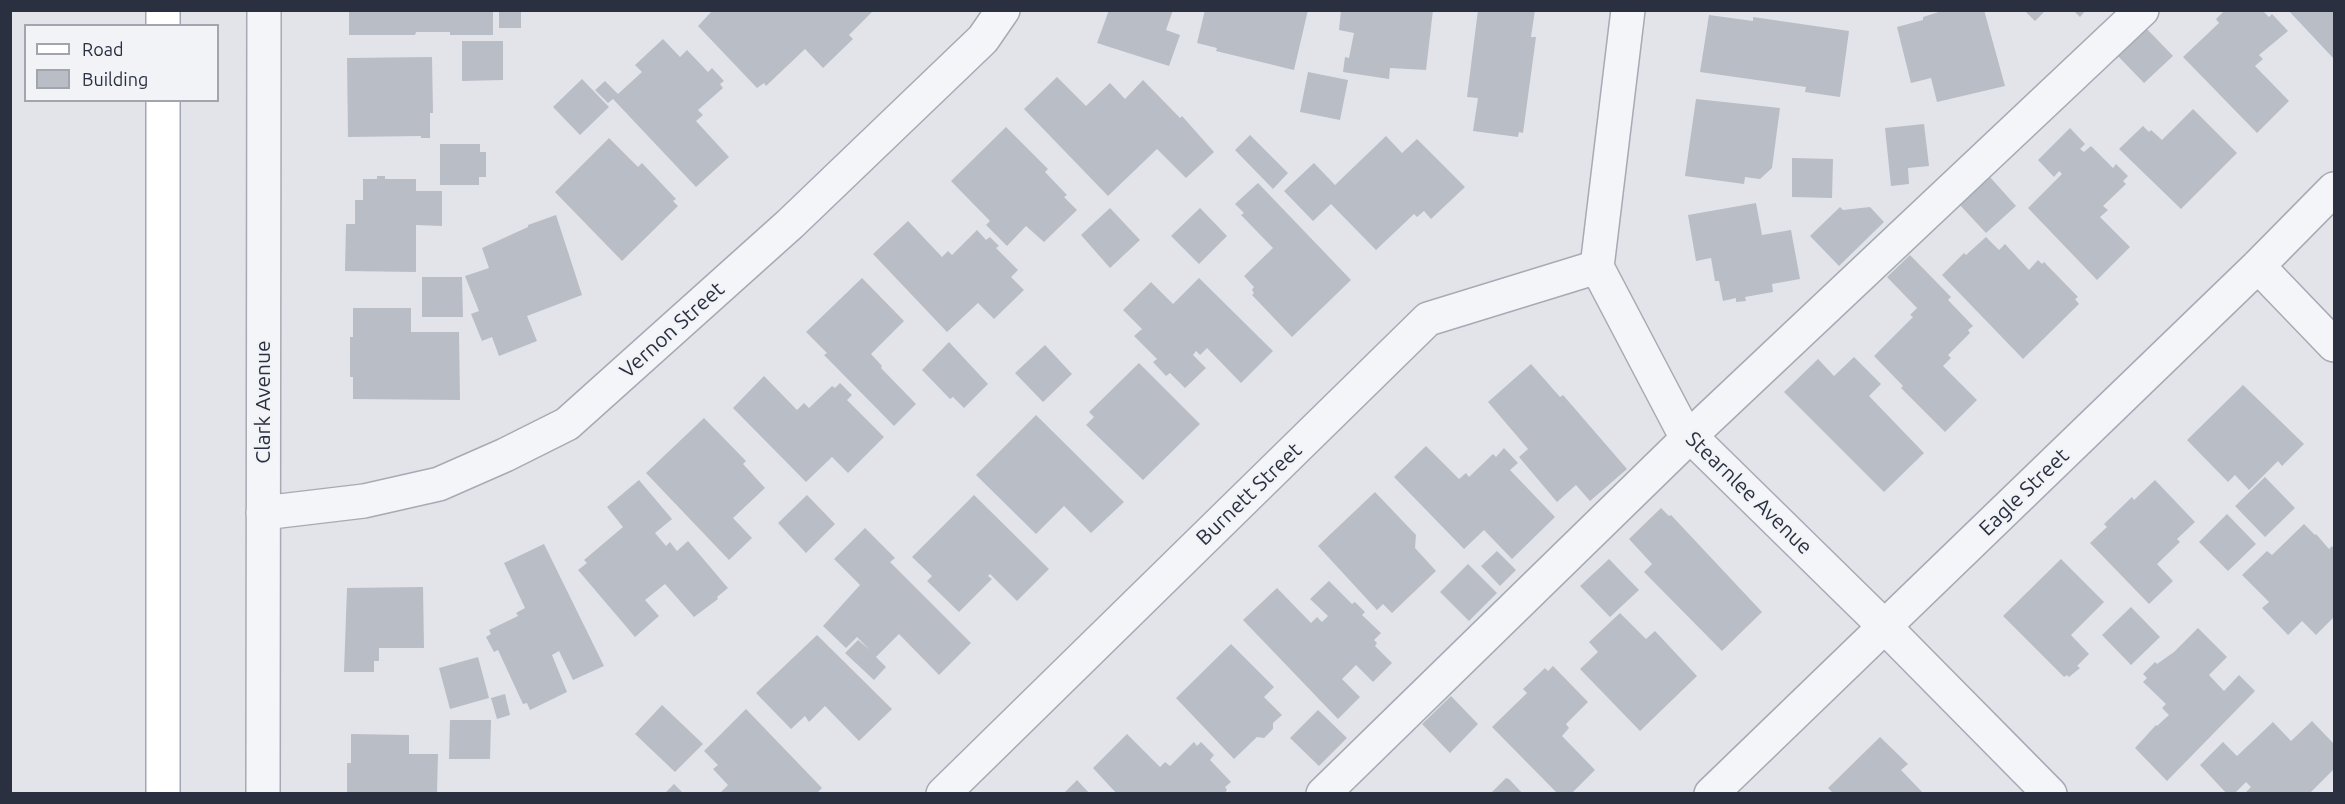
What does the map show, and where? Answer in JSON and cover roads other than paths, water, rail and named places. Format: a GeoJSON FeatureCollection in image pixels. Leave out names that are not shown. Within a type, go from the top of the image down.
{"type":"FeatureCollection","features":[{"type":"Feature","properties":{"kind":"main road"},"geometry":{"type":"LineString","coordinates":[[163,102],[163,794]]}},
{"type":"Feature","properties":{"kind":"street","name":"Clark Avenue"},"geometry":{"type":"LineString","coordinates":[[263,794],[264,10]]}},
{"type":"Feature","properties":{"kind":"street","name":"Vernon Street"},"geometry":{"type":"LineString","coordinates":[[263,513],[364,501],[439,484],[567,424],[790,224],[983,39],[1003,10]]}},
{"type":"Feature","properties":{"kind":"street"},"geometry":{"type":"LineString","coordinates":[[1597,267],[1628,10]]}},
{"type":"Feature","properties":{"kind":"street"},"geometry":{"type":"LineString","coordinates":[[1323,794],[1690,436],[2142,10]]}},
{"type":"Feature","properties":{"kind":"street","name":"Eagle Street"},"geometry":{"type":"LineString","coordinates":[[1711,794],[2258,266],[2334,189]]}},
{"type":"Feature","properties":{"kind":"street"},"geometry":{"type":"LineString","coordinates":[[2258,266],[2334,345]]}},
{"type":"Feature","properties":{"kind":"street","name":"Stearnlee Avenue"},"geometry":{"type":"LineString","coordinates":[[1597,267],[1681,427],[1884,626],[2050,794]]}},
{"type":"Feature","properties":{"kind":"street","name":"Burnett Street"},"geometry":{"type":"LineString","coordinates":[[944,794],[1428,319],[1597,267]]}}]}
